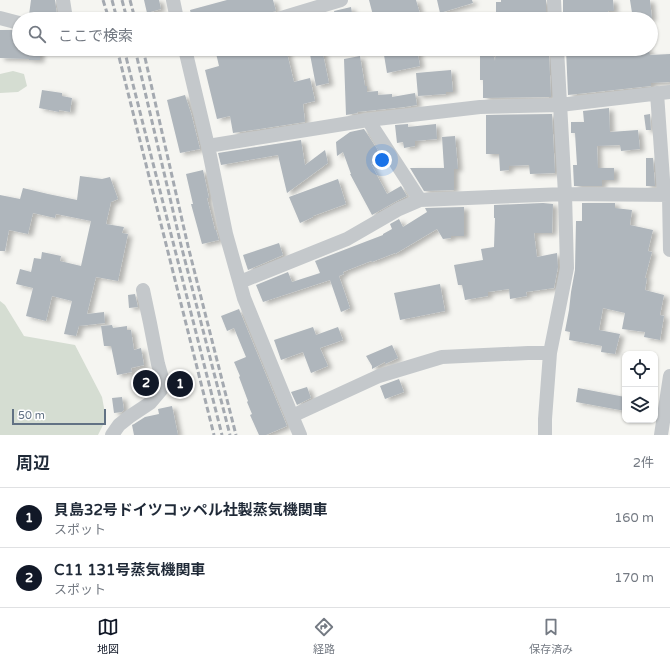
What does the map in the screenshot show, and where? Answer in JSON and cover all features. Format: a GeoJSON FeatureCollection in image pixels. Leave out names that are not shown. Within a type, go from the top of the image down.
{"type":"FeatureCollection","features":[{"type":"Feature","properties":{"kind":"street"},"geometry":{"type":"LineString","coordinates":[[63,0],[65,12]]}},
{"type":"Feature","properties":{"kind":"street"},"geometry":{"type":"LineString","coordinates":[[173,0],[176,12]]}},
{"type":"Feature","properties":{"kind":"street"},"geometry":{"type":"LineString","coordinates":[[301,12],[341,0]]}},
{"type":"Feature","properties":{"kind":"street"},"geometry":{"type":"LineString","coordinates":[[554,0],[555,12]]}},
{"type":"Feature","properties":{"kind":"street"},"geometry":{"type":"LineString","coordinates":[[0,18],[12,21]]}},
{"type":"Feature","properties":{"kind":"street"},"geometry":{"type":"LineString","coordinates":[[186,56],[208,146],[226,234],[244,298],[300,435]]}},
{"type":"Feature","properties":{"kind":"street"},"geometry":{"type":"LineString","coordinates":[[545,435],[550,353],[567,268],[565,194],[557,56]]}},
{"type":"Feature","properties":{"kind":"street"},"geometry":{"type":"LineString","coordinates":[[208,146],[368,120],[480,107],[560,105],[663,93],[670,250]]}},
{"type":"Feature","properties":{"kind":"street"},"geometry":{"type":"LineString","coordinates":[[368,120],[420,200]]}},
{"type":"Feature","properties":{"kind":"street"},"geometry":{"type":"LineString","coordinates":[[240,282],[347,239],[399,209],[420,200],[565,194],[668,195]]}},
{"type":"Feature","properties":{"kind":"street"},"geometry":{"type":"LineString","coordinates":[[112,435],[119,425],[150,403],[161,390],[162,378],[143,290]]}},
{"type":"Feature","properties":{"kind":"street"},"geometry":{"type":"LineString","coordinates":[[292,416],[379,376],[442,357],[550,353]]}},
{"type":"Feature","properties":{"kind":"street"},"geometry":{"type":"LineString","coordinates":[[661,435],[670,376]]}},
{"type":"Feature","properties":{"kind":"shaded area"},"geometry":{"type":"Polygon","coordinates":[[[13,71],[24,74],[27,86],[18,92],[0,93],[0,74],[13,71]]]}},
{"type":"Feature","properties":{"kind":"shaded area"},"geometry":{"type":"Polygon","coordinates":[[[0,301],[5,305],[24,336],[75,345],[102,397],[106,419],[98,435],[0,435],[0,301]]]}},
{"type":"Feature","properties":{"kind":"building"},"geometry":{"type":"Polygon","coordinates":[[[31,0],[55,0],[57,12],[29,12],[31,0]]]}},
{"type":"Feature","properties":{"kind":"building"},"geometry":{"type":"Polygon","coordinates":[[[144,0],[159,0],[161,9],[147,12],[144,0]]]}},
{"type":"Feature","properties":{"kind":"building"},"geometry":{"type":"Polygon","coordinates":[[[227,0],[273,0],[276,11],[190,12],[190,10],[227,0]]]}},
{"type":"Feature","properties":{"kind":"building"},"geometry":{"type":"Polygon","coordinates":[[[369,0],[416,0],[420,12],[372,12],[369,0]]]}},
{"type":"Feature","properties":{"kind":"building"},"geometry":{"type":"Polygon","coordinates":[[[437,0],[472,0],[473,3],[443,12],[440,12],[437,0]]]}},
{"type":"Feature","properties":{"kind":"building"},"geometry":{"type":"Polygon","coordinates":[[[501,0],[546,0],[546,12],[496,12],[496,2],[501,2],[501,0]]]}},
{"type":"Feature","properties":{"kind":"building"},"geometry":{"type":"Polygon","coordinates":[[[563,0],[613,0],[614,11],[563,12],[563,0]]]}},
{"type":"Feature","properties":{"kind":"building"},"geometry":{"type":"Polygon","coordinates":[[[630,0],[650,0],[651,12],[632,12],[630,0]]]}},
{"type":"Feature","properties":{"kind":"building"},"geometry":{"type":"Polygon","coordinates":[[[351,7],[352,12],[334,12],[351,7]]]}},
{"type":"Feature","properties":{"kind":"building"},"geometry":{"type":"Polygon","coordinates":[[[0,30],[12,30],[12,56],[40,56],[40,60],[29,60],[0,58],[0,30]]]}},
{"type":"Feature","properties":{"kind":"building"},"geometry":{"type":"Polygon","coordinates":[[[670,54],[670,82],[651,83],[651,86],[568,95],[566,56],[658,56],[658,55],[670,54]]]}},
{"type":"Feature","properties":{"kind":"building"},"geometry":{"type":"Polygon","coordinates":[[[217,56],[288,56],[294,82],[310,78],[315,101],[303,104],[305,122],[233,133],[230,116],[217,119],[205,70],[219,66],[217,56]]]}},
{"type":"Feature","properties":{"kind":"building"},"geometry":{"type":"Polygon","coordinates":[[[310,56],[323,56],[329,83],[316,86],[310,56]]]}},
{"type":"Feature","properties":{"kind":"building"},"geometry":{"type":"Polygon","coordinates":[[[360,56],[367,92],[378,91],[378,95],[392,94],[392,97],[415,93],[417,105],[357,112],[358,113],[346,115],[344,59],[360,56]]]}},
{"type":"Feature","properties":{"kind":"building"},"geometry":{"type":"Polygon","coordinates":[[[384,56],[418,56],[420,66],[387,73],[384,56]]]}},
{"type":"Feature","properties":{"kind":"building"},"geometry":{"type":"Polygon","coordinates":[[[480,56],[494,56],[495,61],[495,56],[549,56],[551,97],[483,98],[483,80],[480,80],[480,56]]]}},
{"type":"Feature","properties":{"kind":"building"},"geometry":{"type":"Polygon","coordinates":[[[451,70],[453,92],[418,96],[416,73],[451,70]]]}},
{"type":"Feature","properties":{"kind":"building"},"geometry":{"type":"Polygon","coordinates":[[[42,90],[62,93],[62,96],[72,98],[70,112],[59,110],[59,112],[39,108],[42,90]]]}},
{"type":"Feature","properties":{"kind":"building"},"geometry":{"type":"Polygon","coordinates":[[[185,95],[200,149],[180,153],[167,100],[185,95]]]}},
{"type":"Feature","properties":{"kind":"building"},"geometry":{"type":"Polygon","coordinates":[[[609,108],[610,132],[638,130],[640,149],[621,151],[620,145],[597,146],[598,168],[614,168],[614,180],[602,180],[602,186],[574,186],[573,165],[577,165],[575,133],[571,133],[571,122],[584,122],[583,111],[609,108]]]}},
{"type":"Feature","properties":{"kind":"building"},"geometry":{"type":"Polygon","coordinates":[[[552,114],[555,173],[530,174],[529,165],[509,166],[509,170],[500,171],[499,154],[486,154],[486,115],[552,114]]]}},
{"type":"Feature","properties":{"kind":"building"},"geometry":{"type":"Polygon","coordinates":[[[650,114],[651,130],[646,130],[644,115],[650,114]]]}},
{"type":"Feature","properties":{"kind":"building"},"geometry":{"type":"Polygon","coordinates":[[[408,124],[408,127],[436,124],[437,139],[415,141],[415,146],[404,148],[403,142],[397,143],[395,125],[408,124]]]}},
{"type":"Feature","properties":{"kind":"building"},"geometry":{"type":"Polygon","coordinates":[[[364,129],[377,149],[381,160],[371,164],[387,194],[401,186],[407,196],[372,215],[350,174],[343,152],[337,156],[336,142],[350,132],[364,129]]]}},
{"type":"Feature","properties":{"kind":"building"},"geometry":{"type":"Polygon","coordinates":[[[455,136],[458,169],[454,169],[454,190],[424,191],[410,168],[444,168],[442,137],[455,136]]]}},
{"type":"Feature","properties":{"kind":"building"},"geometry":{"type":"Polygon","coordinates":[[[301,140],[305,165],[325,150],[328,163],[287,193],[278,155],[221,165],[218,153],[301,140]]]}},
{"type":"Feature","properties":{"kind":"building"},"geometry":{"type":"Polygon","coordinates":[[[646,158],[653,158],[655,186],[646,186],[646,158]]]}},
{"type":"Feature","properties":{"kind":"building"},"geometry":{"type":"Polygon","coordinates":[[[203,170],[209,198],[207,198],[219,240],[202,244],[191,204],[193,204],[186,174],[203,170]]]}},
{"type":"Feature","properties":{"kind":"building"},"geometry":{"type":"Polygon","coordinates":[[[80,176],[102,179],[110,177],[118,199],[111,202],[106,224],[124,227],[122,233],[128,234],[118,281],[96,277],[87,314],[104,312],[105,323],[79,326],[76,336],[64,334],[72,301],[52,296],[46,321],[26,316],[33,288],[16,284],[20,269],[31,272],[34,258],[41,259],[42,252],[61,256],[60,261],[81,266],[91,221],[56,214],[55,218],[33,213],[28,234],[9,230],[5,251],[0,251],[0,195],[20,199],[23,188],[77,200],[80,176]]]}},
{"type":"Feature","properties":{"kind":"building"},"geometry":{"type":"Polygon","coordinates":[[[338,179],[346,204],[313,216],[300,223],[289,197],[338,179]]]}},
{"type":"Feature","properties":{"kind":"building"},"geometry":{"type":"Polygon","coordinates":[[[582,203],[615,203],[615,208],[632,210],[630,225],[653,230],[648,251],[652,252],[645,278],[647,278],[645,290],[664,295],[660,315],[664,316],[660,340],[644,337],[645,332],[622,329],[625,313],[603,308],[599,330],[620,334],[615,354],[601,352],[602,346],[569,340],[570,332],[565,331],[575,270],[576,221],[582,221],[582,203]]]}},
{"type":"Feature","properties":{"kind":"building"},"geometry":{"type":"Polygon","coordinates":[[[553,204],[552,233],[534,233],[537,257],[557,253],[558,267],[554,288],[526,292],[527,296],[510,299],[509,289],[488,292],[488,296],[465,300],[462,285],[458,285],[454,265],[483,260],[481,249],[494,247],[494,205],[553,204]]]}},
{"type":"Feature","properties":{"kind":"building"},"geometry":{"type":"Polygon","coordinates":[[[464,207],[464,236],[451,236],[451,238],[443,239],[437,229],[395,254],[372,262],[371,261],[343,272],[344,274],[339,276],[350,308],[341,312],[330,280],[263,302],[256,285],[288,272],[292,282],[320,273],[315,261],[383,235],[392,229],[390,224],[399,219],[403,227],[427,212],[425,208],[464,207]]]}},
{"type":"Feature","properties":{"kind":"building"},"geometry":{"type":"Polygon","coordinates":[[[279,243],[283,255],[248,270],[243,255],[279,243]]]}},
{"type":"Feature","properties":{"kind":"building"},"geometry":{"type":"Polygon","coordinates":[[[440,284],[445,311],[400,320],[394,293],[440,284]]]}},
{"type":"Feature","properties":{"kind":"building"},"geometry":{"type":"Polygon","coordinates":[[[135,294],[138,307],[129,308],[128,295],[135,294]]]}},
{"type":"Feature","properties":{"kind":"building"},"geometry":{"type":"Polygon","coordinates":[[[239,309],[287,426],[266,435],[259,435],[250,415],[252,414],[234,362],[246,357],[234,328],[227,331],[221,316],[239,309]]]}},
{"type":"Feature","properties":{"kind":"building"},"geometry":{"type":"Polygon","coordinates":[[[112,325],[113,328],[127,326],[127,330],[131,330],[134,350],[141,348],[144,365],[131,368],[132,372],[117,375],[111,346],[104,346],[101,326],[112,325]]]}},
{"type":"Feature","properties":{"kind":"building"},"geometry":{"type":"Polygon","coordinates":[[[313,327],[316,335],[338,327],[343,340],[320,348],[328,366],[311,373],[303,352],[281,360],[274,340],[313,327]]]}},
{"type":"Feature","properties":{"kind":"building"},"geometry":{"type":"Polygon","coordinates":[[[392,345],[398,358],[385,364],[385,362],[372,369],[372,366],[366,356],[392,345]]]}},
{"type":"Feature","properties":{"kind":"building"},"geometry":{"type":"Polygon","coordinates":[[[399,379],[404,392],[385,399],[380,386],[399,379]]]}},
{"type":"Feature","properties":{"kind":"building"},"geometry":{"type":"Polygon","coordinates":[[[307,387],[311,398],[297,405],[291,392],[307,387]]]}},
{"type":"Feature","properties":{"kind":"building"},"geometry":{"type":"Polygon","coordinates":[[[578,388],[622,396],[622,410],[576,402],[578,388]]]}},
{"type":"Feature","properties":{"kind":"building"},"geometry":{"type":"Polygon","coordinates":[[[122,397],[124,410],[122,412],[114,413],[112,398],[122,397]]]}},
{"type":"Feature","properties":{"kind":"building"},"geometry":{"type":"Polygon","coordinates":[[[172,406],[178,435],[134,435],[132,425],[145,417],[159,414],[158,409],[172,406]]]}},
{"type":"Feature","properties":{"kind":"railway"},"geometry":{"type":"LineString","coordinates":[[103,0],[107,12]]}},
{"type":"Feature","properties":{"kind":"railway"},"geometry":{"type":"LineString","coordinates":[[112,0],[115,12]]}},
{"type":"Feature","properties":{"kind":"railway"},"geometry":{"type":"LineString","coordinates":[[122,0],[125,12]]}},
{"type":"Feature","properties":{"kind":"railway"},"geometry":{"type":"LineString","coordinates":[[130,0],[133,12]]}},
{"type":"Feature","properties":{"kind":"railway"},"geometry":{"type":"LineString","coordinates":[[119,56],[214,435]]}},
{"type":"Feature","properties":{"kind":"railway"},"geometry":{"type":"LineString","coordinates":[[126,56],[222,435]]}},
{"type":"Feature","properties":{"kind":"railway"},"geometry":{"type":"LineString","coordinates":[[137,56],[181,245],[230,435]]}},
{"type":"Feature","properties":{"kind":"railway"},"geometry":{"type":"LineString","coordinates":[[145,56],[188,246],[236,435]]}},
{"type":"Feature","properties":{"kind":"place","name":"C11 131号蒸気機関車"},"geometry":{"type":"Point","coordinates":[146,383]}},
{"type":"Feature","properties":{"kind":"place","name":"貝島32号ドイツコッペル社製蒸気機関車"},"geometry":{"type":"Point","coordinates":[180,384]}}]}
